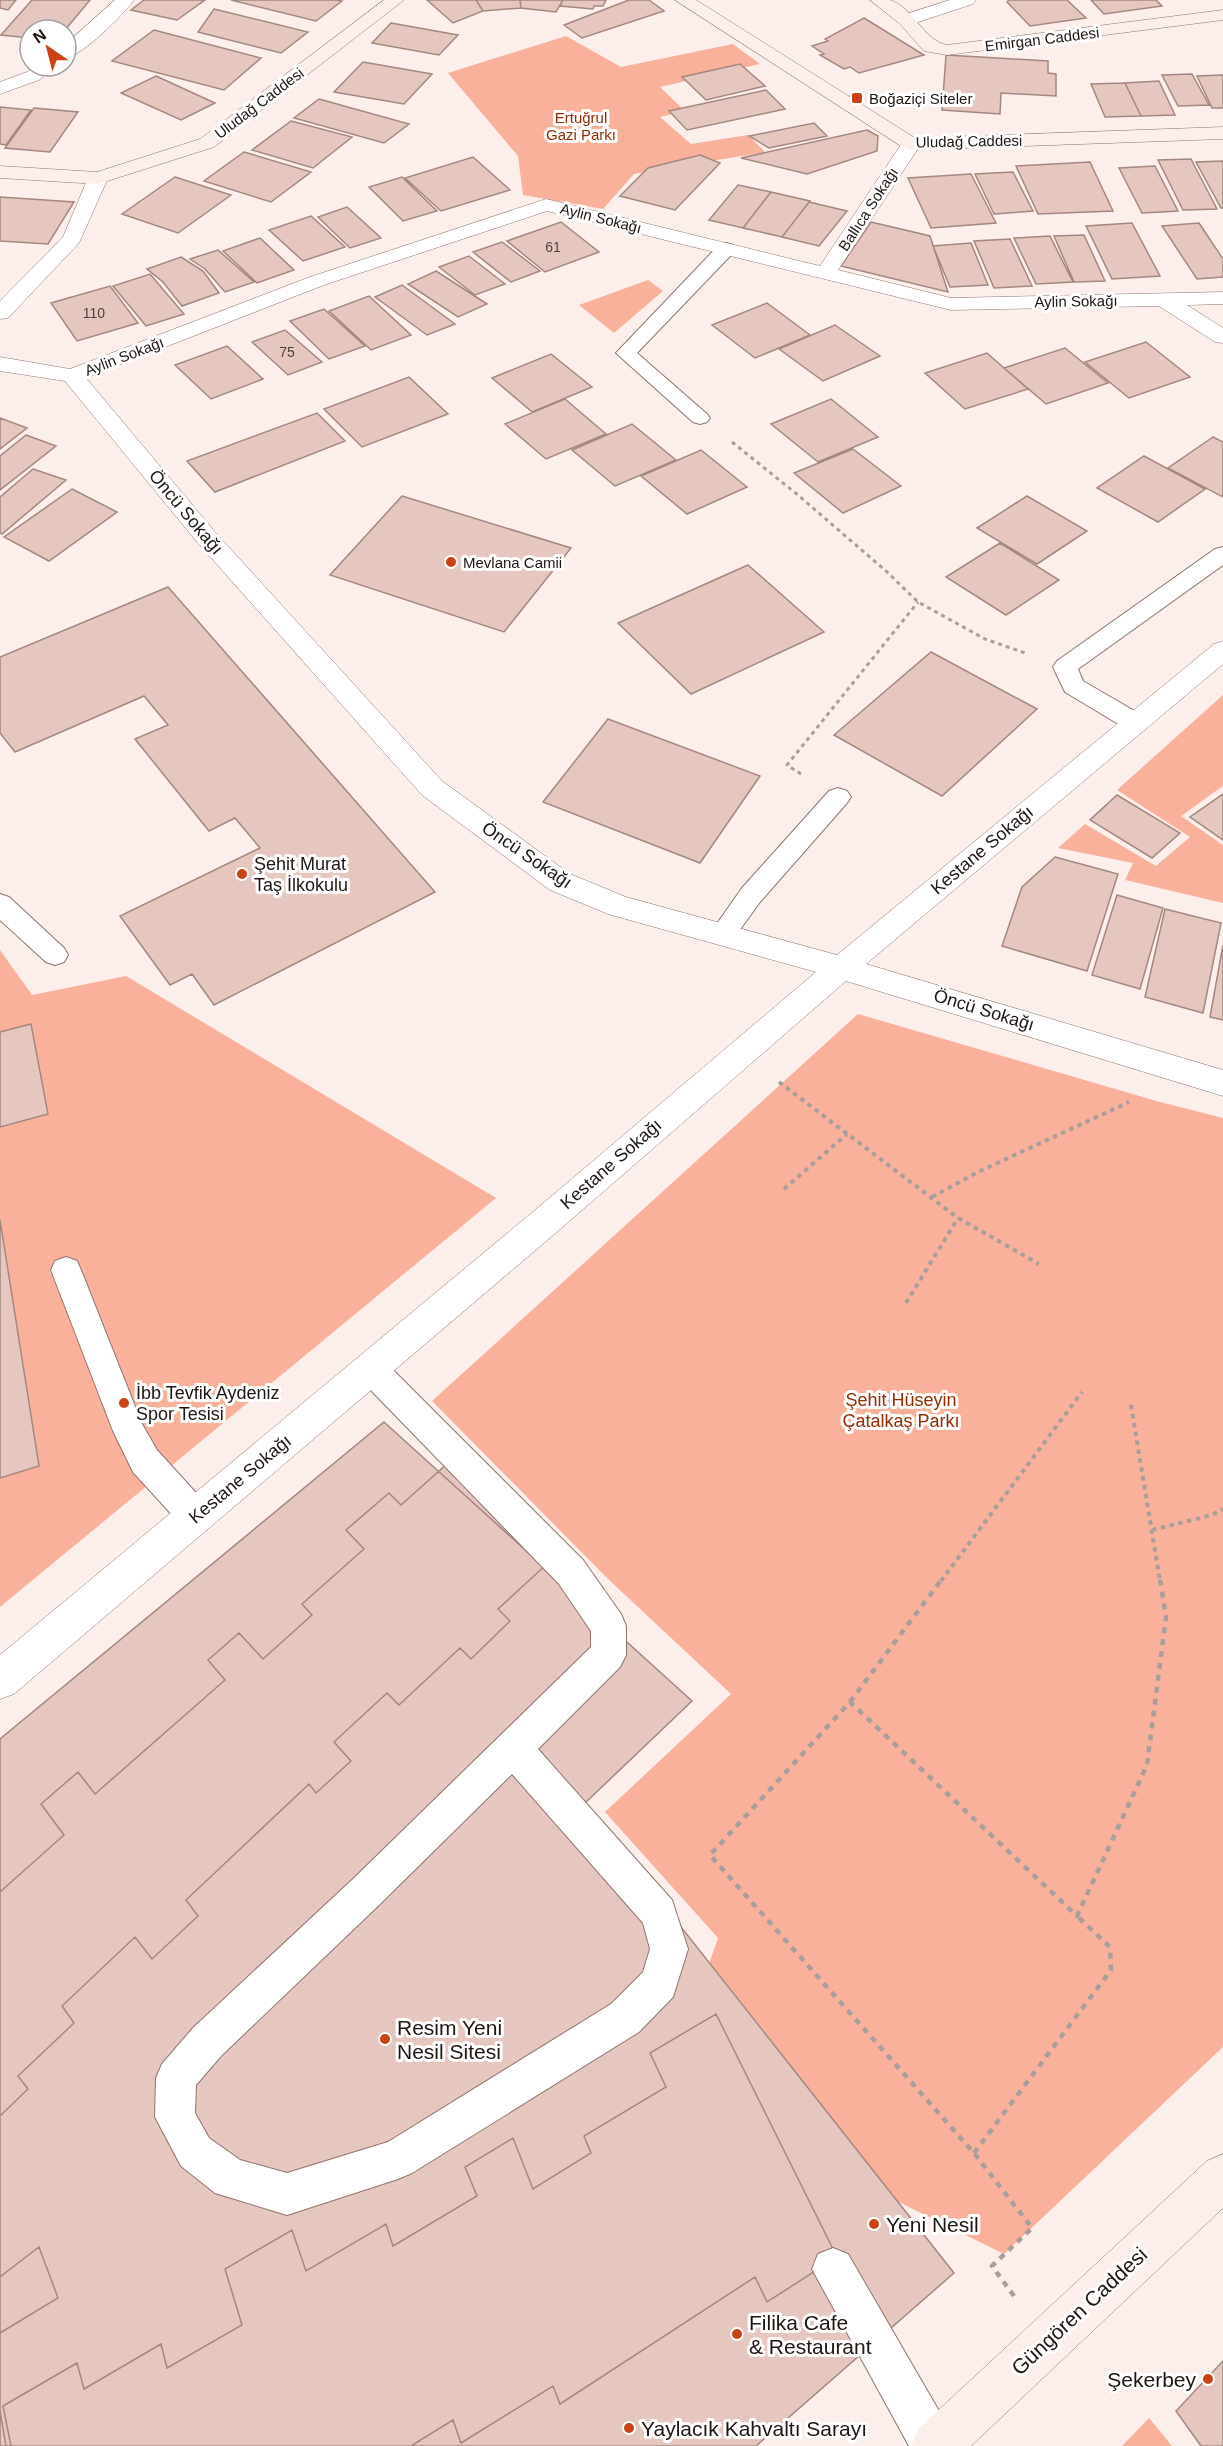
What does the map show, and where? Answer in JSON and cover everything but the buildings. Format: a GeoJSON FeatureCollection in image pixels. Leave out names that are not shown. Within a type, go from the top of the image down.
{"type":"FeatureCollection","features":[{"type":"Feature","properties":{"kind":"main road","name":"Uludağ Caddesi"},"geometry":{"type":"LineString","coordinates":[[0,172],[98,178],[207,143],[395,0]]}},
{"type":"Feature","properties":{"kind":"main road","name":"Uludağ Caddesi"},"geometry":{"type":"LineString","coordinates":[[684,0],[911,144],[1223,133]]}},
{"type":"Feature","properties":{"kind":"main road","name":"Emirgan Caddesi"},"geometry":{"type":"LineString","coordinates":[[879,0],[906,20],[930,47],[946,50],[1223,15]]}},
{"type":"Feature","properties":{"kind":"main road","name":"Güngören Caddesi"},"geometry":{"type":"LineString","coordinates":[[935,2446],[1223,2177]]}},
{"type":"Feature","properties":{"kind":"street"},"geometry":{"type":"LineString","coordinates":[[78,44],[125,0]]}},
{"type":"Feature","properties":{"kind":"street"},"geometry":{"type":"LineString","coordinates":[[906,20],[967,0]]}},
{"type":"Feature","properties":{"kind":"street"},"geometry":{"type":"LineString","coordinates":[[0,88],[28,78]]}},
{"type":"Feature","properties":{"kind":"street","name":"Ballıca Sokağı"},"geometry":{"type":"LineString","coordinates":[[826,273],[911,144]]}},
{"type":"Feature","properties":{"kind":"street"},"geometry":{"type":"LineString","coordinates":[[0,314],[72,238],[98,178]]}},
{"type":"Feature","properties":{"kind":"street","name":"Aylin Sokağı"},"geometry":{"type":"LineString","coordinates":[[0,364],[72,376],[317,281],[546,205],[951,304],[1223,298]]}},
{"type":"Feature","properties":{"kind":"street"},"geometry":{"type":"LineString","coordinates":[[1163,299],[1223,337]]}},
{"type":"Feature","properties":{"kind":"street","name":"Öncü Sokağı"},"geometry":{"type":"LineString","coordinates":[[72,376],[206,537],[432,788],[560,882],[618,906],[841,968],[1223,1083]]}},
{"type":"Feature","properties":{"kind":"street","name":"Kestane Sokağı"},"geometry":{"type":"LineString","coordinates":[[0,1680],[546,1221],[741,1052],[1223,650]]}},
{"type":"Feature","properties":{"kind":"lane"},"geometry":{"type":"LineString","coordinates":[[700,418],[626,353],[726,249]]}},
{"type":"Feature","properties":{"kind":"lane"},"geometry":{"type":"LineString","coordinates":[[1134,722],[1073,686],[1065,667],[1223,554]]}},
{"type":"Feature","properties":{"kind":"lane"},"geometry":{"type":"LineString","coordinates":[[722,935],[752,895],[838,796]]}},
{"type":"Feature","properties":{"kind":"lane"},"geometry":{"type":"LineString","coordinates":[[0,904],[55,954]]}},
{"type":"Feature","properties":{"kind":"lane"},"geometry":{"type":"LineString","coordinates":[[66,1270],[129,1431],[145,1461],[195,1517]]}},
{"type":"Feature","properties":{"kind":"lane"},"geometry":{"type":"LineString","coordinates":[[370,1369],[571,1572],[609,1626],[608,1655],[514,1749],[207,2042],[177,2078],[175,2116],[195,2152],[230,2178],[287,2194],[398,2159],[625,2018],[659,1983],[669,1949],[659,1913],[582,1823],[514,1749]]}},
{"type":"Feature","properties":{"kind":"lane"},"geometry":{"type":"LineString","coordinates":[[833,2269],[935,2446]]}},
{"type":"Feature","properties":{"kind":"path"},"geometry":{"type":"LineString","coordinates":[[700,418],[798,495],[886,571],[918,602],[985,639],[1065,667]]}},
{"type":"Feature","properties":{"kind":"path"},"geometry":{"type":"LineString","coordinates":[[838,796],[787,765],[918,602]]}},
{"type":"Feature","properties":{"kind":"path"},"geometry":{"type":"LineString","coordinates":[[741,1052],[958,1218],[1039,1264]]}},
{"type":"Feature","properties":{"kind":"path"},"geometry":{"type":"LineString","coordinates":[[932,1197],[978,1172],[1123,1104],[1196,1074]]}},
{"type":"Feature","properties":{"kind":"path"},"geometry":{"type":"LineString","coordinates":[[784,1189],[847,1134]]}},
{"type":"Feature","properties":{"kind":"path"},"geometry":{"type":"LineString","coordinates":[[906,1303],[958,1218]]}},
{"type":"Feature","properties":{"kind":"path"},"geometry":{"type":"LineString","coordinates":[[992,2266],[1032,2228],[974,2153],[710,1855],[850,1702],[1082,1392]]}},
{"type":"Feature","properties":{"kind":"path"},"geometry":{"type":"LineString","coordinates":[[1077,1916],[1148,1765],[1166,1617],[1131,1405]]}},
{"type":"Feature","properties":{"kind":"path"},"geometry":{"type":"LineString","coordinates":[[1152,1530],[1212,1515],[1223,1509]]}},
{"type":"Feature","properties":{"kind":"path"},"geometry":{"type":"LineString","coordinates":[[850,1702],[1110,1947],[1111,1970],[974,2153]]}},
{"type":"Feature","properties":{"kind":"green space","name":"Ertuğrul Gazi Parkı"},"geometry":{"type":"Polygon","coordinates":[[[566,36],[621,67],[733,44],[760,64],[660,87],[685,111],[660,117],[691,144],[748,135],[765,152],[634,174],[603,209],[523,195],[518,156],[448,73],[566,36]]]}},
{"type":"Feature","properties":{"kind":"green space"},"geometry":{"type":"Polygon","coordinates":[[[648,280],[663,291],[614,333],[579,305],[648,280]]]}},
{"type":"Feature","properties":{"kind":"green space"},"geometry":{"type":"Polygon","coordinates":[[[1223,695],[1223,786],[1181,816],[1223,845],[1223,903],[1125,880],[1133,863],[1058,848],[1085,824],[1156,866],[1190,837],[1117,790],[1223,695]]]}},
{"type":"Feature","properties":{"kind":"green space","name":"İbb Tevfik Aydeniz Spor Tesisi"},"geometry":{"type":"Polygon","coordinates":[[[0,950],[32,995],[126,976],[496,1198],[0,1607],[0,950]]]}},
{"type":"Feature","properties":{"kind":"green space","name":"Şehit Hüseyin Çatalkaş Parkı"},"geometry":{"type":"Polygon","coordinates":[[[858,1014],[1160,1102],[1223,1118],[1223,2047],[1004,2254],[666,2087],[718,1938],[605,1812],[731,1694],[608,1579],[432,1401],[858,1014]]]}},
{"type":"Feature","properties":{"kind":"green space"},"geometry":{"type":"Polygon","coordinates":[[[1149,2418],[1172,2446],[1122,2446],[1149,2418]]]}},
{"type":"Feature","properties":{"kind":"place","name":"Boğaziçi Siteler"},"geometry":{"type":"Point","coordinates":[857,98]}},
{"type":"Feature","properties":{"kind":"place","name":"Mevlana Camii"},"geometry":{"type":"Point","coordinates":[451,562]}},
{"type":"Feature","properties":{"kind":"place","name":"Şehit Murat Taş İlkokulu"},"geometry":{"type":"Point","coordinates":[242,874]}},
{"type":"Feature","properties":{"kind":"place","name":"İbb Tevfik Aydeniz Spor Tesisi"},"geometry":{"type":"Point","coordinates":[124,1403]}},
{"type":"Feature","properties":{"kind":"place","name":"Resim Yeni Nesil Sitesi"},"geometry":{"type":"Point","coordinates":[385,2039]}},
{"type":"Feature","properties":{"kind":"place","name":"Yeni Nesil"},"geometry":{"type":"Point","coordinates":[874,2224]}},
{"type":"Feature","properties":{"kind":"place","name":"Filika Cafe & Restaurant"},"geometry":{"type":"Point","coordinates":[737,2334]}},
{"type":"Feature","properties":{"kind":"place","name":"Şekerbey"},"geometry":{"type":"Point","coordinates":[1208,2379]}},
{"type":"Feature","properties":{"kind":"place","name":"Yaylacık Kahvaltı Sarayı"},"geometry":{"type":"Point","coordinates":[629,2428]}}]}
